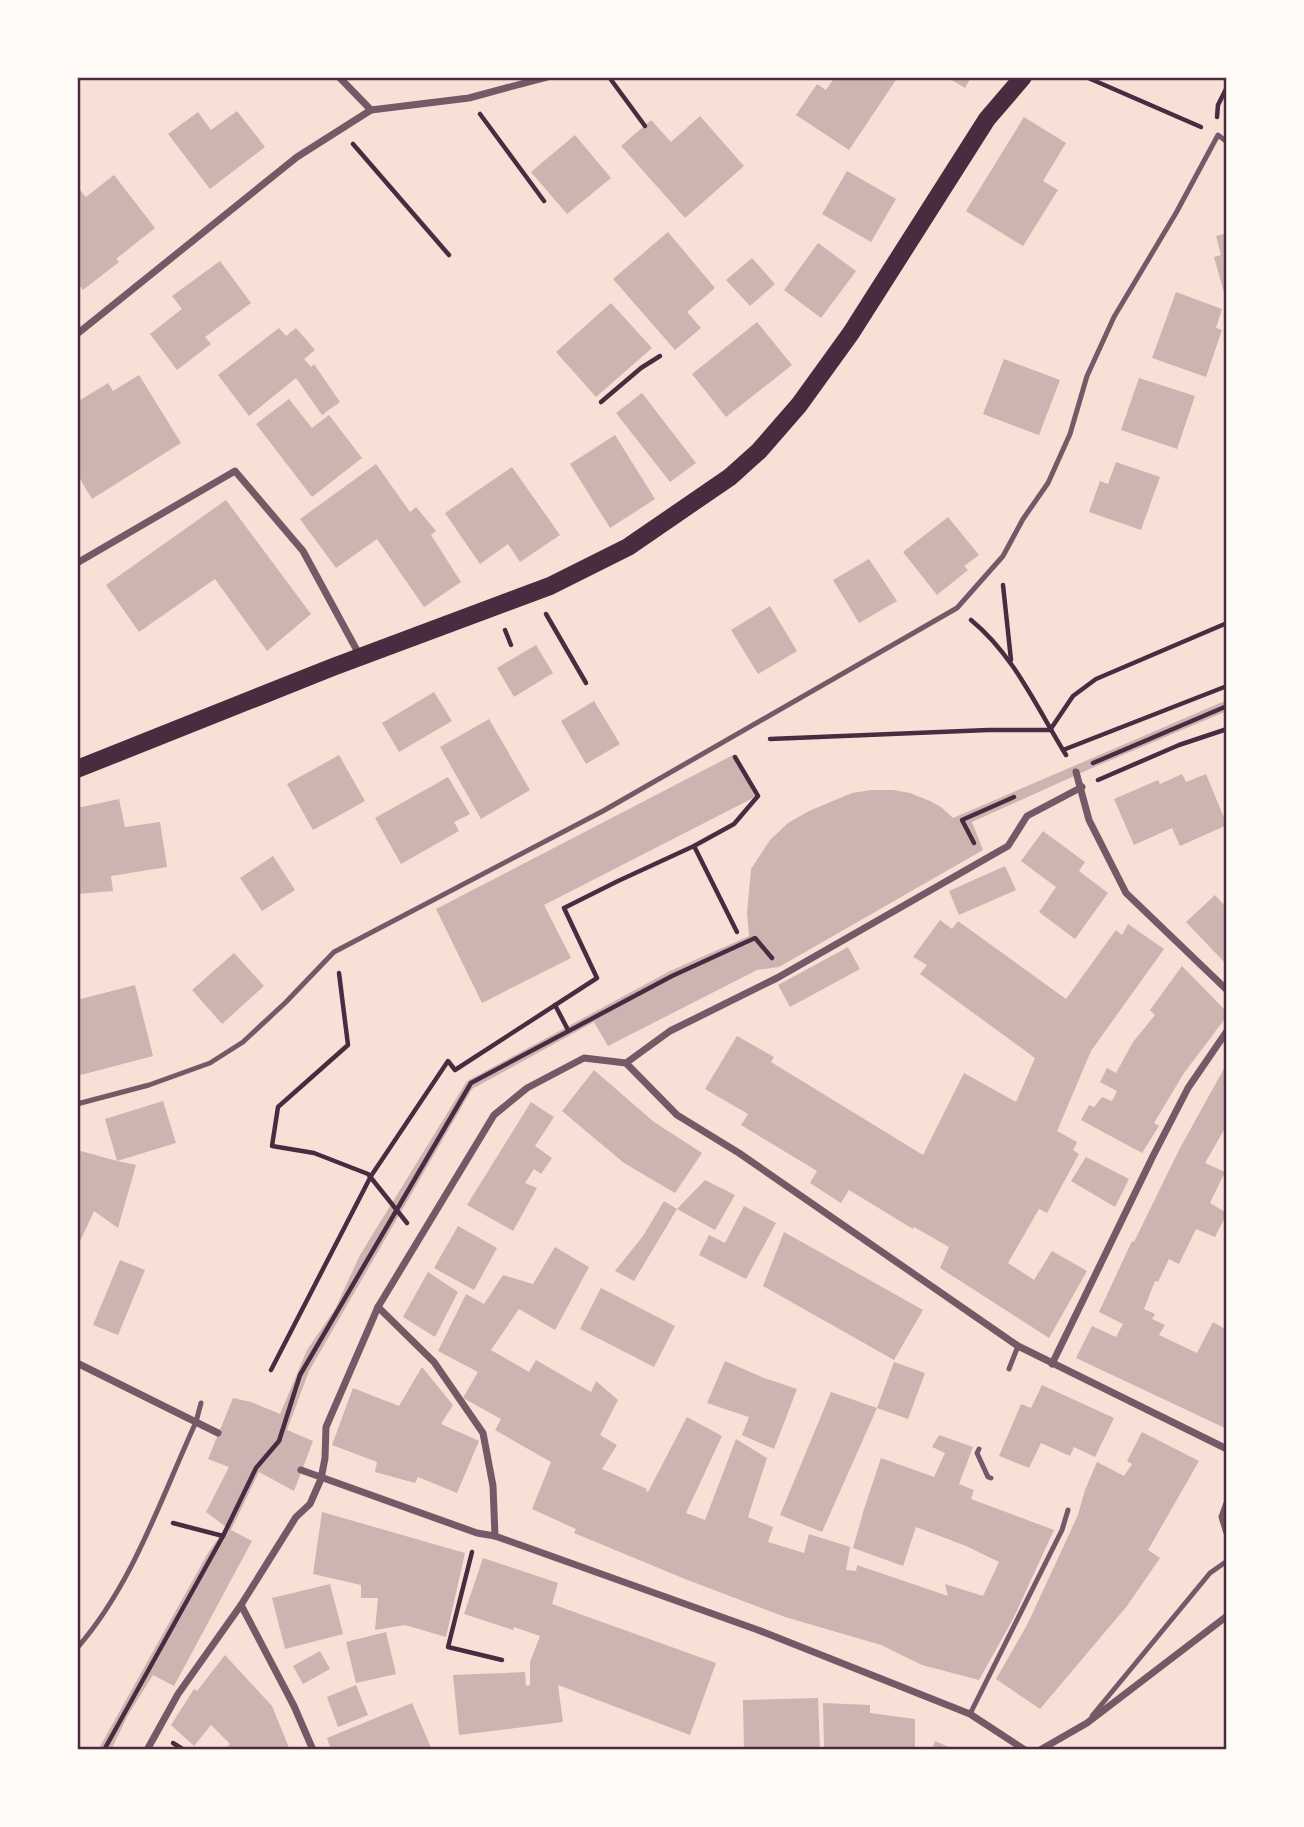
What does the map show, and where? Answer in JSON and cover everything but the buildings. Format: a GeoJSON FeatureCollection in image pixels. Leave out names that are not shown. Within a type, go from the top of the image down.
{"type":"FeatureCollection","features":[{"type":"Feature","properties":{"kind":"main road"},"geometry":{"type":"LineString","coordinates":[[77,769],[550,586],[628,547],[713,490],[759,451],[799,405],[852,333],[987,119],[1023,77]]}},
{"type":"Feature","properties":{"kind":"street"},"geometry":{"type":"LineString","coordinates":[[339,77],[371,110]]}},
{"type":"Feature","properties":{"kind":"street"},"geometry":{"type":"LineString","coordinates":[[77,334],[297,157],[371,110],[468,98],[547,77]]}},
{"type":"Feature","properties":{"kind":"street"},"geometry":{"type":"LineString","coordinates":[[77,563],[235,471],[303,551],[361,657]]}},
{"type":"Feature","properties":{"kind":"street"},"geometry":{"type":"LineString","coordinates":[[1076,772],[1089,820],[1126,893],[1227,990]]}},
{"type":"Feature","properties":{"kind":"street"},"geometry":{"type":"LineString","coordinates":[[626,1063],[670,1031],[778,978],[1008,846],[1027,816],[1082,787]]}},
{"type":"Feature","properties":{"kind":"street"},"geometry":{"type":"LineString","coordinates":[[1052,1364],[1188,1088],[1227,1031]]}},
{"type":"Feature","properties":{"kind":"street"},"geometry":{"type":"LineString","coordinates":[[147,1750],[178,1694],[241,1605],[296,1517],[310,1504],[321,1479],[326,1427],[378,1307],[494,1115],[543,1078],[584,1058],[626,1063],[677,1115],[739,1153],[1018,1346],[1227,1449]]}},
{"type":"Feature","properties":{"kind":"street"},"geometry":{"type":"LineString","coordinates":[[378,1307],[434,1362],[483,1433],[493,1486],[495,1535]]}},
{"type":"Feature","properties":{"kind":"street"},"geometry":{"type":"LineString","coordinates":[[77,1363],[218,1433]]}},
{"type":"Feature","properties":{"kind":"street"},"geometry":{"type":"LineString","coordinates":[[301,1470],[477,1533],[495,1535],[758,1630],[970,1714],[1025,1750]]}},
{"type":"Feature","properties":{"kind":"street"},"geometry":{"type":"LineString","coordinates":[[1227,1503],[1222,1517],[1227,1532]]}},
{"type":"Feature","properties":{"kind":"street"},"geometry":{"type":"LineString","coordinates":[[241,1605],[295,1706],[313,1750]]}},
{"type":"Feature","properties":{"kind":"street"},"geometry":{"type":"LineString","coordinates":[[1040,1750],[1087,1723],[1227,1616]]}},
{"type":"Feature","properties":{"kind":"lane"},"geometry":{"type":"LineString","coordinates":[[77,1104],[149,1085],[211,1063],[243,1042],[334,952],[603,811],[957,608],[1003,556],[1023,519],[1048,483],[1070,434],[1087,376],[1114,317],[1177,213],[1218,135],[1227,142]]}},
{"type":"Feature","properties":{"kind":"lane"},"geometry":{"type":"LineString","coordinates":[[1009,1369],[1018,1346]]}},
{"type":"Feature","properties":{"kind":"lane"},"geometry":{"type":"LineString","coordinates":[[77,1648],[97,1625],[127,1573],[196,1422],[201,1403]]}},
{"type":"Feature","properties":{"kind":"lane"},"geometry":{"type":"LineString","coordinates":[[979,1449],[977,1453],[988,1477],[991,1478]]}},
{"type":"Feature","properties":{"kind":"lane"},"geometry":{"type":"LineString","coordinates":[[970,1714],[1062,1530],[1068,1510]]}},
{"type":"Feature","properties":{"kind":"lane"},"geometry":{"type":"LineString","coordinates":[[1087,1723],[1210,1573],[1227,1561]]}},
{"type":"Feature","properties":{"kind":"path"},"geometry":{"type":"LineString","coordinates":[[609,77],[645,126]]}},
{"type":"Feature","properties":{"kind":"path"},"geometry":{"type":"LineString","coordinates":[[1086,77],[1218,135],[1218,105],[1227,87]]}},
{"type":"Feature","properties":{"kind":"path"},"geometry":{"type":"LineString","coordinates":[[468,98],[544,201]]}},
{"type":"Feature","properties":{"kind":"path"},"geometry":{"type":"LineString","coordinates":[[340,130],[449,255]]}},
{"type":"Feature","properties":{"kind":"path"},"geometry":{"type":"LineString","coordinates":[[601,402],[641,368],[660,356]]}},
{"type":"Feature","properties":{"kind":"path"},"geometry":{"type":"LineString","coordinates":[[1003,556],[1003,588],[1011,662]]}},
{"type":"Feature","properties":{"kind":"path"},"geometry":{"type":"LineString","coordinates":[[533,593],[586,683]]}},
{"type":"Feature","properties":{"kind":"path"},"geometry":{"type":"LineString","coordinates":[[957,608],[987,633],[1011,662],[1063,750],[1227,686]]}},
{"type":"Feature","properties":{"kind":"path"},"geometry":{"type":"LineString","coordinates":[[1050,730],[1073,696],[1096,680],[1227,623]]}},
{"type":"Feature","properties":{"kind":"path"},"geometry":{"type":"LineString","coordinates":[[1091,764],[1227,706]]}},
{"type":"Feature","properties":{"kind":"path"},"geometry":{"type":"LineString","coordinates":[[733,738],[785,740],[988,730],[1050,730]]}},
{"type":"Feature","properties":{"kind":"path"},"geometry":{"type":"LineString","coordinates":[[1082,787],[1179,745],[1227,730]]}},
{"type":"Feature","properties":{"kind":"path"},"geometry":{"type":"LineString","coordinates":[[271,1370],[371,1176],[448,1061],[455,1070],[597,978],[565,908],[734,824],[758,796],[726,741]]}},
{"type":"Feature","properties":{"kind":"path"},"geometry":{"type":"LineString","coordinates":[[977,849],[962,820],[1027,792]]}},
{"type":"Feature","properties":{"kind":"path"},"geometry":{"type":"LineString","coordinates":[[694,846],[737,932]]}},
{"type":"Feature","properties":{"kind":"path"},"geometry":{"type":"LineString","coordinates":[[104,1750],[223,1536],[256,1468],[278,1441],[300,1375],[471,1083],[672,976],[755,938],[776,962]]}},
{"type":"Feature","properties":{"kind":"path"},"geometry":{"type":"LineString","coordinates":[[334,952],[338,961],[348,1045],[278,1107],[272,1146],[314,1153],[371,1176],[420,1239]]}},
{"type":"Feature","properties":{"kind":"path"},"geometry":{"type":"LineString","coordinates":[[555,1005],[567,1028]]}},
{"type":"Feature","properties":{"kind":"path"},"geometry":{"type":"LineString","coordinates":[[168,1522],[223,1536]]}},
{"type":"Feature","properties":{"kind":"path"},"geometry":{"type":"LineString","coordinates":[[477,1533],[448,1647],[502,1660]]}}]}
